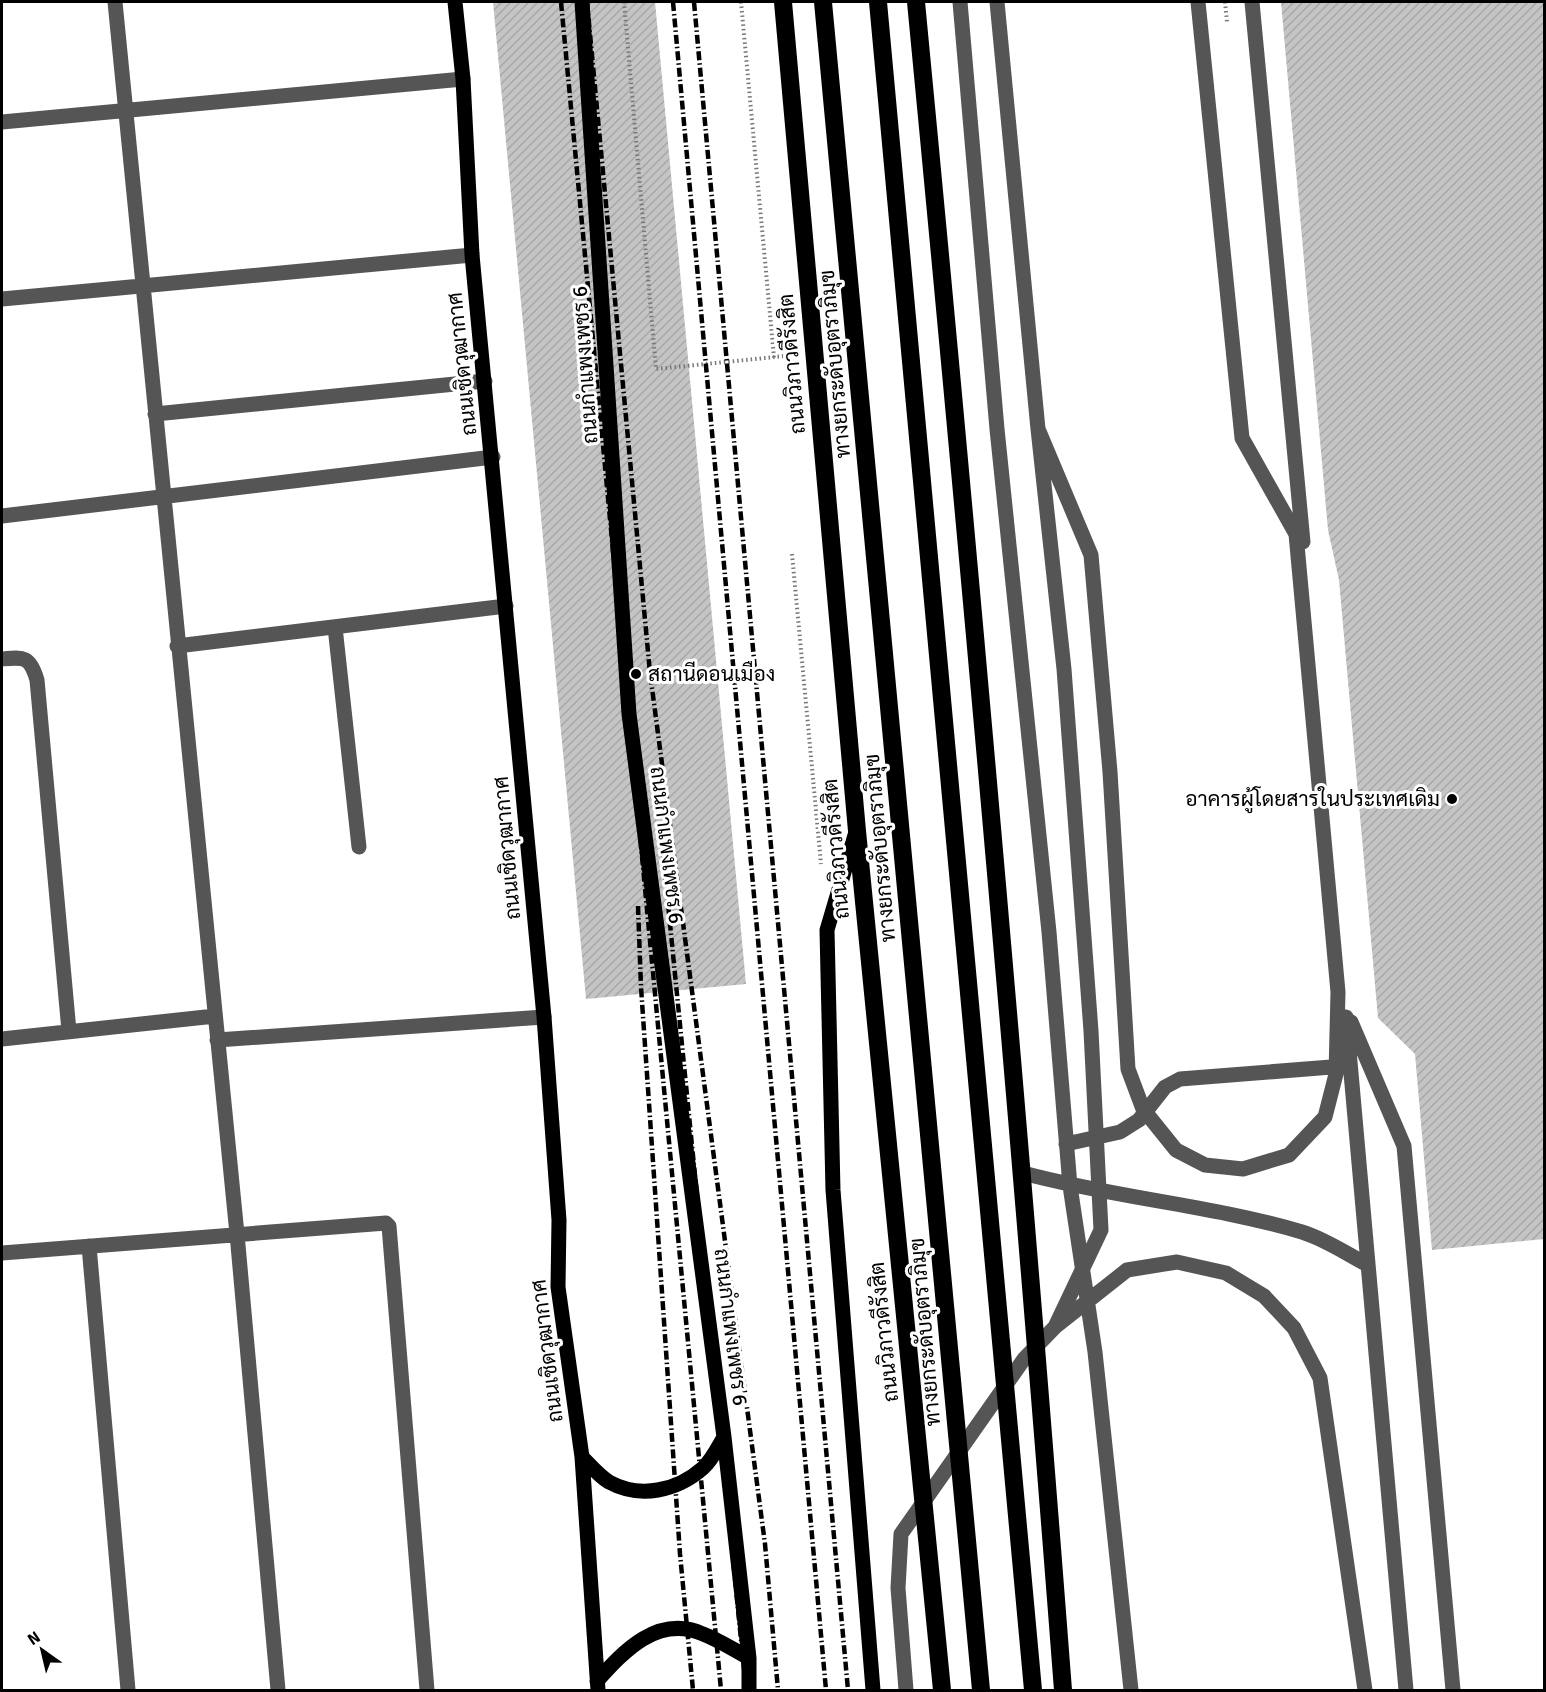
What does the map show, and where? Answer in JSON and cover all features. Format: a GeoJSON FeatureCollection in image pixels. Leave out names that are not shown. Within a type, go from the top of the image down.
{"type":"FeatureCollection","features":[{"type":"Feature","properties":{"kind":"highway","name":"ถนนวิภาวดีรังสิต"},"geometry":{"type":"LineString","coordinates":[[783,2],[857,831],[942,1690]]}},
{"type":"Feature","properties":{"kind":"highway","name":"ทางยกระดับอุตราภิมุข"},"geometry":{"type":"LineString","coordinates":[[823,2],[981,1690]]}},
{"type":"Feature","properties":{"kind":"highway"},"geometry":{"type":"LineString","coordinates":[[878,2],[1033,1690]]}},
{"type":"Feature","properties":{"kind":"highway"},"geometry":{"type":"LineString","coordinates":[[916,2],[972,582],[1023,1173],[1063,1690]]}},
{"type":"Feature","properties":{"kind":"main road","name":"ถนนเชิดวุฒากาศ"},"geometry":{"type":"LineString","coordinates":[[455,2],[463,79],[472,255],[493,457],[544,1017],[559,1220],[558,1287],[582,1457],[597,1686]]}},
{"type":"Feature","properties":{"kind":"main road","name":"ถนนกำแพงเพชร 6"},"geometry":{"type":"LineString","coordinates":[[582,2],[629,714],[724,1437],[749,1658],[749,1690]]}},
{"type":"Feature","properties":{"kind":"main road"},"geometry":{"type":"LineString","coordinates":[[857,831],[827,930],[827,954],[833,1190],[873,1690]]}},
{"type":"Feature","properties":{"kind":"main road"},"geometry":{"type":"LineString","coordinates":[[582,1457],[607,1481],[631,1492],[657,1491],[684,1481],[704,1467],[724,1437]]}},
{"type":"Feature","properties":{"kind":"main road"},"geometry":{"type":"LineString","coordinates":[[597,1686],[626,1649],[654,1632],[678,1629],[701,1632],[749,1658]]}},
{"type":"Feature","properties":{"kind":"street"},"geometry":{"type":"LineString","coordinates":[[115,2],[237,1234],[278,1690]]}},
{"type":"Feature","properties":{"kind":"street"},"geometry":{"type":"LineString","coordinates":[[960,2],[997,429],[1049,932],[1070,1186],[1095,1352],[1131,1690]]}},
{"type":"Feature","properties":{"kind":"street"},"geometry":{"type":"LineString","coordinates":[[997,2],[1038,429],[1064,669],[1091,1031],[1101,1230],[1055,1327]]}},
{"type":"Feature","properties":{"kind":"street"},"geometry":{"type":"LineString","coordinates":[[1038,429],[1091,555],[1110,772],[1128,1069],[1143,1108],[1176,1150],[1205,1164],[1243,1169],[1289,1155],[1325,1117],[1336,1074],[1338,992],[1296,534],[1242,438],[1198,2]]}},
{"type":"Feature","properties":{"kind":"street"},"geometry":{"type":"LineString","coordinates":[[1252,2],[1284,322],[1406,1690]]}},
{"type":"Feature","properties":{"kind":"street"},"geometry":{"type":"LineString","coordinates":[[2,122],[463,79]]}},
{"type":"Feature","properties":{"kind":"street"},"geometry":{"type":"LineString","coordinates":[[2,299],[142,284],[472,255]]}},
{"type":"Feature","properties":{"kind":"street"},"geometry":{"type":"LineString","coordinates":[[155,414],[485,381]]}},
{"type":"Feature","properties":{"kind":"street"},"geometry":{"type":"LineString","coordinates":[[2,516],[493,457]]}},
{"type":"Feature","properties":{"kind":"street"},"geometry":{"type":"LineString","coordinates":[[177,646],[506,606]]}},
{"type":"Feature","properties":{"kind":"street"},"geometry":{"type":"LineString","coordinates":[[335,627],[359,848]]}},
{"type":"Feature","properties":{"kind":"street"},"geometry":{"type":"LineString","coordinates":[[2,659],[26,659],[32,663],[37,680],[69,1031]]}},
{"type":"Feature","properties":{"kind":"street"},"geometry":{"type":"LineString","coordinates":[[1338,992],[1404,1146],[1453,1690]]}},
{"type":"Feature","properties":{"kind":"street"},"geometry":{"type":"LineString","coordinates":[[2,1039],[215,1016]]}},
{"type":"Feature","properties":{"kind":"street"},"geometry":{"type":"LineString","coordinates":[[217,1040],[544,1017]]}},
{"type":"Feature","properties":{"kind":"street"},"geometry":{"type":"LineString","coordinates":[[1066,1144],[1120,1132],[1138,1120],[1165,1087],[1180,1079],[1350,1065]]}},
{"type":"Feature","properties":{"kind":"street"},"geometry":{"type":"LineString","coordinates":[[1023,1173],[1070,1186],[1189,1205],[1305,1233],[1368,1265]]}},
{"type":"Feature","properties":{"kind":"street"},"geometry":{"type":"LineString","coordinates":[[2,1253],[385,1222],[389,1226],[427,1690]]}},
{"type":"Feature","properties":{"kind":"street"},"geometry":{"type":"LineString","coordinates":[[88,1246],[128,1690]]}},
{"type":"Feature","properties":{"kind":"street"},"geometry":{"type":"LineString","coordinates":[[906,1690],[898,1588],[901,1534],[1024,1359],[1055,1327],[1127,1270],[1177,1262],[1226,1273],[1264,1296],[1294,1328],[1320,1378],[1365,1690]]}},
{"type":"Feature","properties":{"kind":"path"},"geometry":{"type":"LineString","coordinates":[[624,2],[656,369],[785,356]]}},
{"type":"Feature","properties":{"kind":"path"},"geometry":{"type":"LineString","coordinates":[[741,2],[774,358]]}},
{"type":"Feature","properties":{"kind":"path"},"geometry":{"type":"LineString","coordinates":[[792,554],[821,871]]}},
{"type":"Feature","properties":{"kind":"building","name":"สถานีดอนเมือง"},"geometry":{"type":"Polygon","coordinates":[[[493,2],[655,2],[746,984],[586,999],[493,2]]]}},
{"type":"Feature","properties":{"kind":"building","name":"อาคารผู้โดยสารในประเทศเดิม"},"geometry":{"type":"Polygon","coordinates":[[[1281,2],[1544,2],[1544,1239],[1432,1250],[1415,1054],[1378,1018],[1339,580],[1328,530],[1281,2]]]}},
{"type":"Feature","properties":{"kind":"railway"},"geometry":{"type":"LineString","coordinates":[[561,2],[721,1690]]}},
{"type":"Feature","properties":{"kind":"railway"},"geometry":{"type":"LineString","coordinates":[[587,2],[650,673],[765,1544],[778,1690]]}},
{"type":"Feature","properties":{"kind":"railway"},"geometry":{"type":"LineString","coordinates":[[673,2],[826,1690]]}},
{"type":"Feature","properties":{"kind":"railway"},"geometry":{"type":"LineString","coordinates":[[694,2],[848,1690]]}},
{"type":"Feature","properties":{"kind":"railway"},"geometry":{"type":"LineString","coordinates":[[660,823],[746,1690]]}},
{"type":"Feature","properties":{"kind":"railway"},"geometry":{"type":"LineString","coordinates":[[638,906],[641,987],[680,1554],[693,1690]]}},
{"type":"Feature","properties":{"kind":"place","name":"สถานีดอนเมือง"},"geometry":{"type":"Point","coordinates":[636,674]}},
{"type":"Feature","properties":{"kind":"place","name":"อาคารผู้โดยสารในประเทศเดิม"},"geometry":{"type":"Point","coordinates":[1452,799]}}]}
